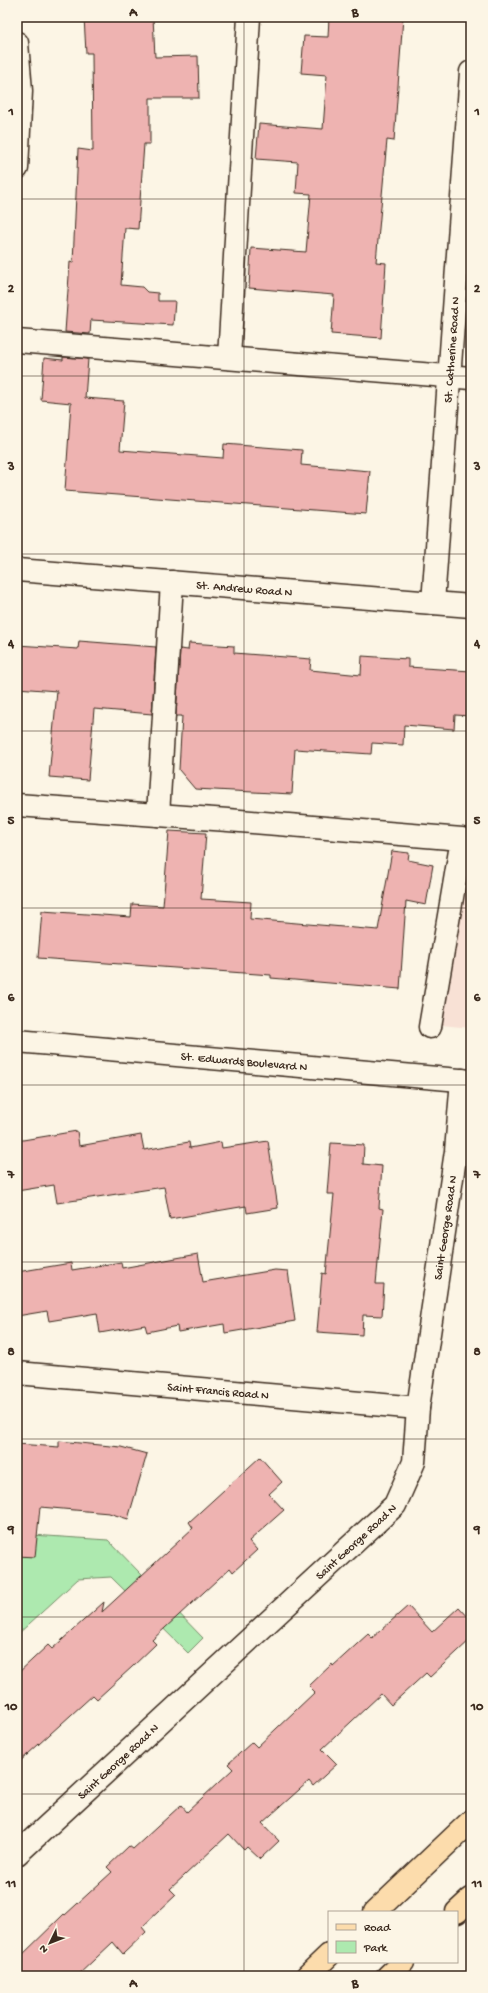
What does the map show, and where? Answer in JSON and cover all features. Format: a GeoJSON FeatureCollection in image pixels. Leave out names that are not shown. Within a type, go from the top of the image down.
{"type":"FeatureCollection","features":[{"type":"Feature","properties":{"kind":"main road"},"geometry":{"type":"LineString","coordinates":[[376,1911],[471,1821]]}},
{"type":"Feature","properties":{"kind":"main road"},"geometry":{"type":"LineString","coordinates":[[458,1911],[471,1899]]}},
{"type":"Feature","properties":{"kind":"main road"},"geometry":{"type":"LineString","coordinates":[[307,1976],[328,1956]]}},
{"type":"Feature","properties":{"kind":"main road"},"geometry":{"type":"LineString","coordinates":[[388,1976],[403,1963]]}},
{"type":"Feature","properties":{"kind":"street"},"geometry":{"type":"LineString","coordinates":[[229,358],[249,17]]}},
{"type":"Feature","properties":{"kind":"street"},"geometry":{"type":"LineString","coordinates":[[17,43],[21,91],[17,168]]}},
{"type":"Feature","properties":{"kind":"street","name":"St. Catherine Road N"},"geometry":{"type":"LineString","coordinates":[[433,603],[449,376],[468,154],[471,72]]}},
{"type":"Feature","properties":{"kind":"street"},"geometry":{"type":"LineString","coordinates":[[17,341],[471,378]]}},
{"type":"Feature","properties":{"kind":"street","name":"St. Andrew Road N"},"geometry":{"type":"LineString","coordinates":[[17,570],[471,606]]}},
{"type":"Feature","properties":{"kind":"street"},"geometry":{"type":"LineString","coordinates":[[158,815],[172,582]]}},
{"type":"Feature","properties":{"kind":"street"},"geometry":{"type":"LineString","coordinates":[[17,805],[462,839],[430,1027]]}},
{"type":"Feature","properties":{"kind":"street","name":"St. Edwards Boulevard N"},"geometry":{"type":"LineString","coordinates":[[17,1041],[467,1080]]}},
{"type":"Feature","properties":{"kind":"street","name":"Saint George Road N"},"geometry":{"type":"LineString","coordinates":[[17,1854],[395,1505],[414,1462],[418,1408],[467,1080]]}},
{"type":"Feature","properties":{"kind":"street","name":"Saint Francis Road N"},"geometry":{"type":"LineString","coordinates":[[17,1374],[418,1408]]}},
{"type":"Feature","properties":{"kind":"shaded area"},"geometry":{"type":"Polygon","coordinates":[[[471,845],[471,1028],[441,1025],[471,845]]]}},
{"type":"Feature","properties":{"kind":"green space"},"geometry":{"type":"Polygon","coordinates":[[[17,1534],[108,1540],[203,1638],[188,1653],[111,1577],[78,1579],[17,1635],[17,1534]]]}},
{"type":"Feature","properties":{"kind":"building"},"geometry":{"type":"Polygon","coordinates":[[[84,17],[153,17],[155,57],[198,56],[199,98],[150,98],[150,144],[144,144],[138,229],[125,228],[121,285],[142,287],[147,292],[158,293],[158,301],[175,301],[173,325],[91,320],[90,334],[65,332],[70,262],[73,263],[78,149],[93,151],[92,53],[86,53],[84,17]]]}},
{"type":"Feature","properties":{"kind":"building"},"geometry":{"type":"Polygon","coordinates":[[[329,17],[403,17],[394,141],[387,140],[376,262],[386,263],[381,338],[331,334],[334,295],[249,288],[251,248],[306,252],[311,194],[296,193],[298,162],[256,159],[259,124],[323,129],[327,75],[301,73],[304,36],[328,37],[329,17]]]}},
{"type":"Feature","properties":{"kind":"building"},"geometry":{"type":"Polygon","coordinates":[[[63,357],[88,359],[85,398],[124,401],[120,450],[223,458],[224,444],[302,450],[301,465],[370,471],[366,514],[65,491],[71,403],[41,400],[44,358],[63,360],[63,357]]]}},
{"type":"Feature","properties":{"kind":"building"},"geometry":{"type":"Polygon","coordinates":[[[79,641],[156,647],[152,714],[94,709],[88,780],[49,777],[57,691],[17,688],[17,645],[78,649],[79,641]]]}},
{"type":"Feature","properties":{"kind":"building"},"geometry":{"type":"Polygon","coordinates":[[[189,643],[234,646],[234,653],[311,659],[310,670],[361,675],[362,656],[408,659],[408,667],[471,671],[471,716],[455,715],[454,729],[404,725],[403,745],[372,743],[371,754],[295,749],[292,794],[195,789],[179,770],[182,716],[176,716],[180,649],[188,650],[189,643]]]}},
{"type":"Feature","properties":{"kind":"building"},"geometry":{"type":"Polygon","coordinates":[[[169,831],[206,833],[201,899],[251,902],[250,919],[378,930],[392,851],[409,853],[408,860],[433,865],[426,905],[406,901],[400,989],[271,978],[271,975],[38,958],[42,911],[131,917],[132,904],[163,906],[169,831]]]}},
{"type":"Feature","properties":{"kind":"building"},"geometry":{"type":"Polygon","coordinates":[[[77,1131],[79,1146],[141,1135],[144,1150],[189,1142],[190,1148],[221,1142],[222,1148],[268,1141],[278,1208],[247,1213],[246,1206],[170,1219],[164,1187],[57,1203],[54,1185],[17,1191],[17,1141],[77,1131]]]}},
{"type":"Feature","properties":{"kind":"building"},"geometry":{"type":"Polygon","coordinates":[[[331,1143],[364,1145],[363,1164],[382,1166],[379,1208],[383,1209],[376,1284],[384,1284],[382,1316],[363,1315],[362,1335],[317,1332],[322,1273],[326,1274],[334,1194],[327,1194],[331,1143]]]}},
{"type":"Feature","properties":{"kind":"building"},"geometry":{"type":"Polygon","coordinates":[[[198,1254],[203,1282],[275,1270],[288,1271],[295,1321],[225,1333],[224,1324],[178,1332],[177,1326],[147,1332],[145,1325],[100,1333],[97,1313],[49,1321],[47,1311],[17,1316],[17,1272],[71,1263],[72,1270],[121,1262],[122,1268],[198,1254]]]}},
{"type":"Feature","properties":{"kind":"building"},"geometry":{"type":"Polygon","coordinates":[[[59,1441],[121,1447],[147,1454],[128,1519],[109,1513],[40,1507],[35,1557],[17,1556],[17,1444],[59,1447],[59,1441]]]}},
{"type":"Feature","properties":{"kind":"building"},"geometry":{"type":"Polygon","coordinates":[[[260,1457],[282,1482],[269,1494],[284,1510],[249,1541],[257,1550],[233,1572],[230,1568],[152,1640],[156,1644],[97,1699],[93,1695],[17,1764],[17,1674],[48,1645],[52,1649],[104,1602],[102,1612],[193,1528],[189,1522],[260,1457]]]}},
{"type":"Feature","properties":{"kind":"building"},"geometry":{"type":"Polygon","coordinates":[[[408,1606],[432,1632],[459,1607],[471,1620],[471,1639],[430,1677],[426,1673],[391,1705],[381,1694],[322,1749],[337,1764],[313,1786],[309,1781],[262,1823],[279,1841],[260,1859],[247,1847],[244,1850],[229,1834],[170,1889],[176,1895],[142,1927],[146,1932],[123,1954],[113,1942],[77,1976],[17,1976],[17,1960],[64,1914],[65,1915],[112,1872],[107,1867],[129,1846],[133,1849],[181,1805],[187,1812],[233,1769],[228,1764],[252,1742],[257,1747],[315,1692],[309,1686],[332,1664],[333,1666],[368,1634],[372,1638],[408,1606]]]}}]}
